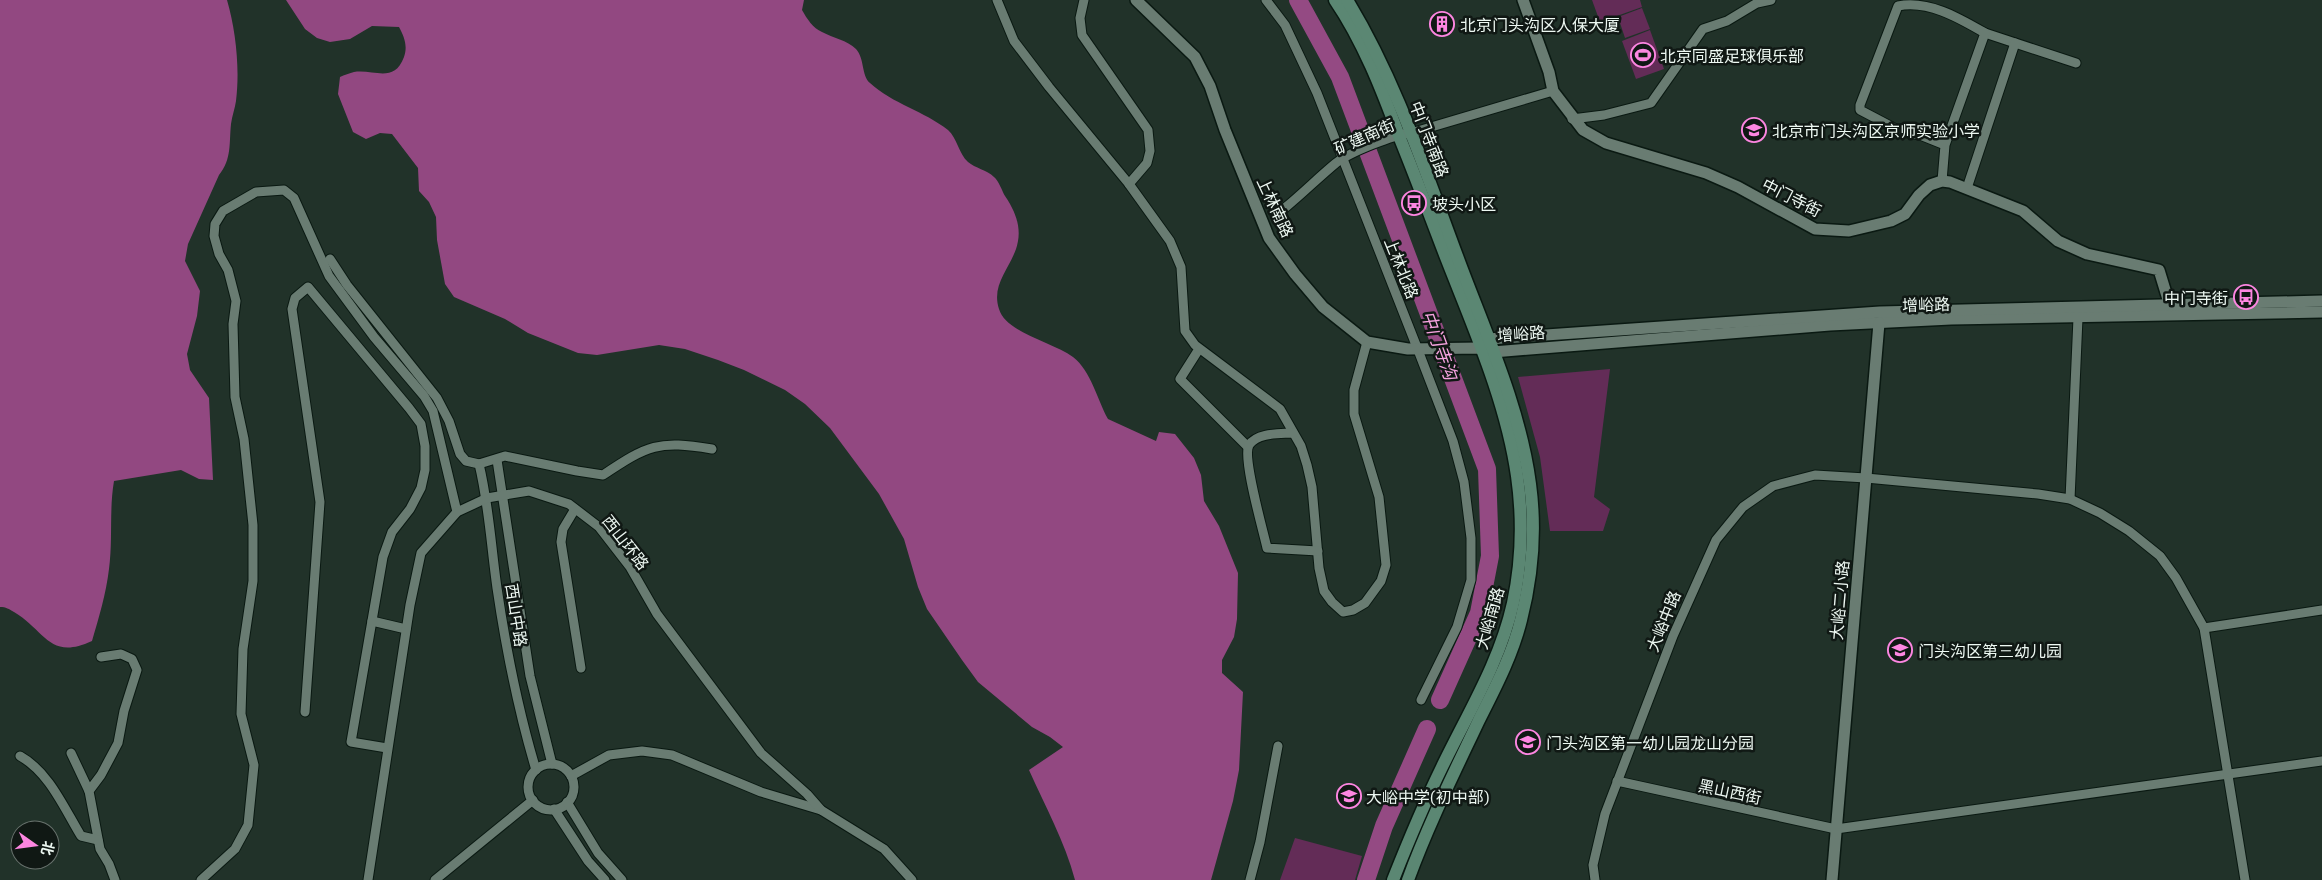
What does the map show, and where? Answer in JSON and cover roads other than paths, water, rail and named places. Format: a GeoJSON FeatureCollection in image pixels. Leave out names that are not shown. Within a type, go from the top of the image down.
{"type":"FeatureCollection","features":[{"type":"Feature","properties":{"kind":"main road","name":"中门寺南路"},"geometry":{"type":"LineString","coordinates":[[1335,0],[1367,58],[1405,134],[1484,344],[1493,352]]}},
{"type":"Feature","properties":{"kind":"main road","name":"中门寺南路"},"geometry":{"type":"LineString","coordinates":[[1347,0],[1392,84],[1405,134]]}},
{"type":"Feature","properties":{"kind":"main road","name":"大峪南路"},"geometry":{"type":"LineString","coordinates":[[1393,880],[1412,831],[1480,694],[1498,652],[1513,603],[1521,531],[1516,474],[1484,344]]}},
{"type":"Feature","properties":{"kind":"main road","name":"大峪南路"},"geometry":{"type":"LineString","coordinates":[[1408,880],[1438,804],[1507,664],[1521,620],[1532,558],[1530,485],[1518,427],[1505,382],[1493,352]]}},
{"type":"Feature","properties":{"kind":"street"},"geometry":{"type":"LineString","coordinates":[[997,0],[1014,41],[1048,87],[1129,184],[1170,240],[1181,266],[1185,331],[1199,349],[1280,409],[1301,446],[1312,487],[1324,591],[1343,612],[1353,610],[1365,604],[1380,581],[1386,565],[1379,497],[1354,414],[1354,390],[1367,342]]}},
{"type":"Feature","properties":{"kind":"street"},"geometry":{"type":"LineString","coordinates":[[1084,0],[1080,18],[1082,35],[1148,130],[1150,151],[1147,163],[1129,184]]}},
{"type":"Feature","properties":{"kind":"street","name":"上林南路"},"geometry":{"type":"LineString","coordinates":[[1136,0],[1195,57],[1210,86],[1225,130],[1269,238],[1295,274],[1323,307],[1367,342],[1389,347],[1418,350],[1460,350],[1484,344]]}},
{"type":"Feature","properties":{"kind":"street","name":"上林北路"},"geometry":{"type":"LineString","coordinates":[[1266,0],[1285,25],[1301,57],[1418,350],[1452,440],[1464,482],[1471,538],[1472,580],[1457,627],[1421,700]]}},
{"type":"Feature","properties":{"kind":"street","name":"中门寺街"},"geometry":{"type":"LineString","coordinates":[[1523,0],[1549,72],[1553,92],[1572,119],[1583,130],[1606,143],[1706,173],[1738,187],[1815,229],[1849,230],[1891,221],[1905,214],[1919,195],[1930,186],[1942,181]]}},
{"type":"Feature","properties":{"kind":"street"},"geometry":{"type":"LineString","coordinates":[[1572,119],[1651,103],[1703,29],[1727,21],[1757,3],[1771,0]]}},
{"type":"Feature","properties":{"kind":"street"},"geometry":{"type":"LineString","coordinates":[[1945,145],[1920,135],[1900,131],[1860,110],[1860,105],[1898,6],[1906,3],[1930,6],[1943,10],[1985,33],[2076,63]]}},
{"type":"Feature","properties":{"kind":"street"},"geometry":{"type":"LineString","coordinates":[[1985,33],[1945,145],[1942,181],[1967,188],[2023,211],[2058,241],[2088,254],[2159,270],[2170,306]]}},
{"type":"Feature","properties":{"kind":"street"},"geometry":{"type":"LineString","coordinates":[[1967,188],[2015,43]]}},
{"type":"Feature","properties":{"kind":"street","name":"矿建南街"},"geometry":{"type":"LineString","coordinates":[[1286,207],[1342,160],[1380,142],[1553,92]]}},
{"type":"Feature","properties":{"kind":"street"},"geometry":{"type":"LineString","coordinates":[[201,880],[235,849],[248,825],[254,765],[242,714],[244,649],[253,581],[253,525],[244,439],[236,397],[233,324],[236,301],[228,270],[214,236],[215,224],[223,211],[256,192],[284,190],[294,198],[328,276],[374,337],[424,396],[433,411],[458,512]]}},
{"type":"Feature","properties":{"kind":"street"},"geometry":{"type":"LineString","coordinates":[[330,259],[353,292],[437,398],[449,421],[460,454],[466,461],[479,464],[505,456],[603,475],[632,456],[662,444],[683,444],[712,449]]}},
{"type":"Feature","properties":{"kind":"street"},"geometry":{"type":"LineString","coordinates":[[305,712],[320,502],[292,309],[296,298],[308,287],[409,408],[421,424],[424,438],[425,470],[421,488],[410,508],[392,532],[383,557],[351,742],[387,748]]}},
{"type":"Feature","properties":{"kind":"street","name":"增峪路"},"geometry":{"type":"LineString","coordinates":[[1484,344],[1880,312],[2322,301]]}},
{"type":"Feature","properties":{"kind":"street","name":"增峪路"},"geometry":{"type":"LineString","coordinates":[[1493,352],[1879,323],[2322,312]]}},
{"type":"Feature","properties":{"kind":"street"},"geometry":{"type":"LineString","coordinates":[[2070,499],[2078,318]]}},
{"type":"Feature","properties":{"kind":"street","name":"大峪二小路"},"geometry":{"type":"LineString","coordinates":[[1832,880],[1879,323]]}},
{"type":"Feature","properties":{"kind":"street"},"geometry":{"type":"LineString","coordinates":[[1199,349],[1180,379],[1248,447]]}},
{"type":"Feature","properties":{"kind":"street"},"geometry":{"type":"LineString","coordinates":[[1293,433],[1267,434],[1251,442],[1248,447],[1248,466],[1267,548],[1318,551]]}},
{"type":"Feature","properties":{"kind":"street","name":"西山中路"},"geometry":{"type":"LineString","coordinates":[[497,460],[503,496],[504,517],[530,676],[538,715],[552,764]]}},
{"type":"Feature","properties":{"kind":"street","name":"西山中路"},"geometry":{"type":"LineString","coordinates":[[479,464],[487,498],[497,586],[513,685],[536,770]]}},
{"type":"Feature","properties":{"kind":"street","name":"大峪中路"},"geometry":{"type":"LineString","coordinates":[[1595,880],[1593,865],[1605,814],[1676,628],[1716,540],[1743,507],[1773,486],[1815,476],[1866,478],[2038,494],[2070,499],[2107,517],[2129,531],[2160,556],[2176,578],[2204,628],[2245,880]]}},
{"type":"Feature","properties":{"kind":"street","name":"西山环路"},"geometry":{"type":"LineString","coordinates":[[368,880],[406,629],[421,553],[458,512],[487,498],[529,491],[568,504],[599,527],[630,567],[657,614],[761,753],[807,794],[821,810],[884,849],[912,880]]}},
{"type":"Feature","properties":{"kind":"street"},"geometry":{"type":"LineString","coordinates":[[575,509],[563,529],[561,542],[581,668]]}},
{"type":"Feature","properties":{"kind":"street"},"geometry":{"type":"LineString","coordinates":[[2204,628],[2322,610]]}},
{"type":"Feature","properties":{"kind":"street"},"geometry":{"type":"LineString","coordinates":[[372,621],[406,629]]}},
{"type":"Feature","properties":{"kind":"street"},"geometry":{"type":"LineString","coordinates":[[89,791],[101,775],[118,743],[124,711],[137,670],[132,659],[121,654],[101,657]]}},
{"type":"Feature","properties":{"kind":"street"},"geometry":{"type":"LineString","coordinates":[[1250,880],[1260,842],[1278,746]]}},
{"type":"Feature","properties":{"kind":"street"},"geometry":{"type":"LineString","coordinates":[[571,776],[609,755],[642,751],[672,755],[761,792],[821,810]]}},
{"type":"Feature","properties":{"kind":"street"},"geometry":{"type":"LineString","coordinates":[[71,753],[89,791],[98,840],[115,880]]}},
{"type":"Feature","properties":{"kind":"street"},"geometry":{"type":"LineString","coordinates":[[20,756],[29,761],[43,775],[81,836],[98,840]]}},
{"type":"Feature","properties":{"kind":"street"},"geometry":{"type":"LineString","coordinates":[[1836,829],[2322,761]]}},
{"type":"Feature","properties":{"kind":"street"},"geometry":{"type":"LineString","coordinates":[[552,764],[562,766],[571,776],[574,788],[567,802],[554,809],[544,808],[532,800],[528,787],[529,781],[536,770],[552,764]]}},
{"type":"Feature","properties":{"kind":"street","name":"黑山西街"},"geometry":{"type":"LineString","coordinates":[[1618,782],[1836,829]]}},
{"type":"Feature","properties":{"kind":"street"},"geometry":{"type":"LineString","coordinates":[[435,880],[532,800]]}},
{"type":"Feature","properties":{"kind":"street"},"geometry":{"type":"LineString","coordinates":[[567,802],[598,853],[622,880]]}},
{"type":"Feature","properties":{"kind":"street"},"geometry":{"type":"LineString","coordinates":[[554,809],[588,861],[605,880]]}},
{"type":"Feature","properties":{"kind":"waterway","name":"中门寺沟"},"geometry":{"type":"LineString","coordinates":[[1298,0],[1340,77],[1487,469],[1490,556],[1479,613],[1440,700]]}},
{"type":"Feature","properties":{"kind":"waterway","name":"中门寺沟"},"geometry":{"type":"LineString","coordinates":[[1366,880],[1384,826],[1427,729]]}},
{"type":"Feature","properties":{"kind":"place","name":"北京门头沟区人保大厦"},"geometry":{"type":"Point","coordinates":[1442,24]}},
{"type":"Feature","properties":{"kind":"place","name":"北京同盛足球俱乐部"},"geometry":{"type":"Point","coordinates":[1643,55]}},
{"type":"Feature","properties":{"kind":"place","name":"北京市门头沟区京师实验小学"},"geometry":{"type":"Point","coordinates":[1754,130]}},
{"type":"Feature","properties":{"kind":"place","name":"坡头小区"},"geometry":{"type":"Point","coordinates":[1414,203]}},
{"type":"Feature","properties":{"kind":"place","name":"中门寺街"},"geometry":{"type":"Point","coordinates":[2246,297]}},
{"type":"Feature","properties":{"kind":"place","name":"门头沟区第三幼儿园"},"geometry":{"type":"Point","coordinates":[1900,650]}},
{"type":"Feature","properties":{"kind":"place","name":"门头沟区第一幼儿园龙山分园"},"geometry":{"type":"Point","coordinates":[1528,742]}},
{"type":"Feature","properties":{"kind":"place","name":"大峪中学(初中部)"},"geometry":{"type":"Point","coordinates":[1349,796]}}]}
